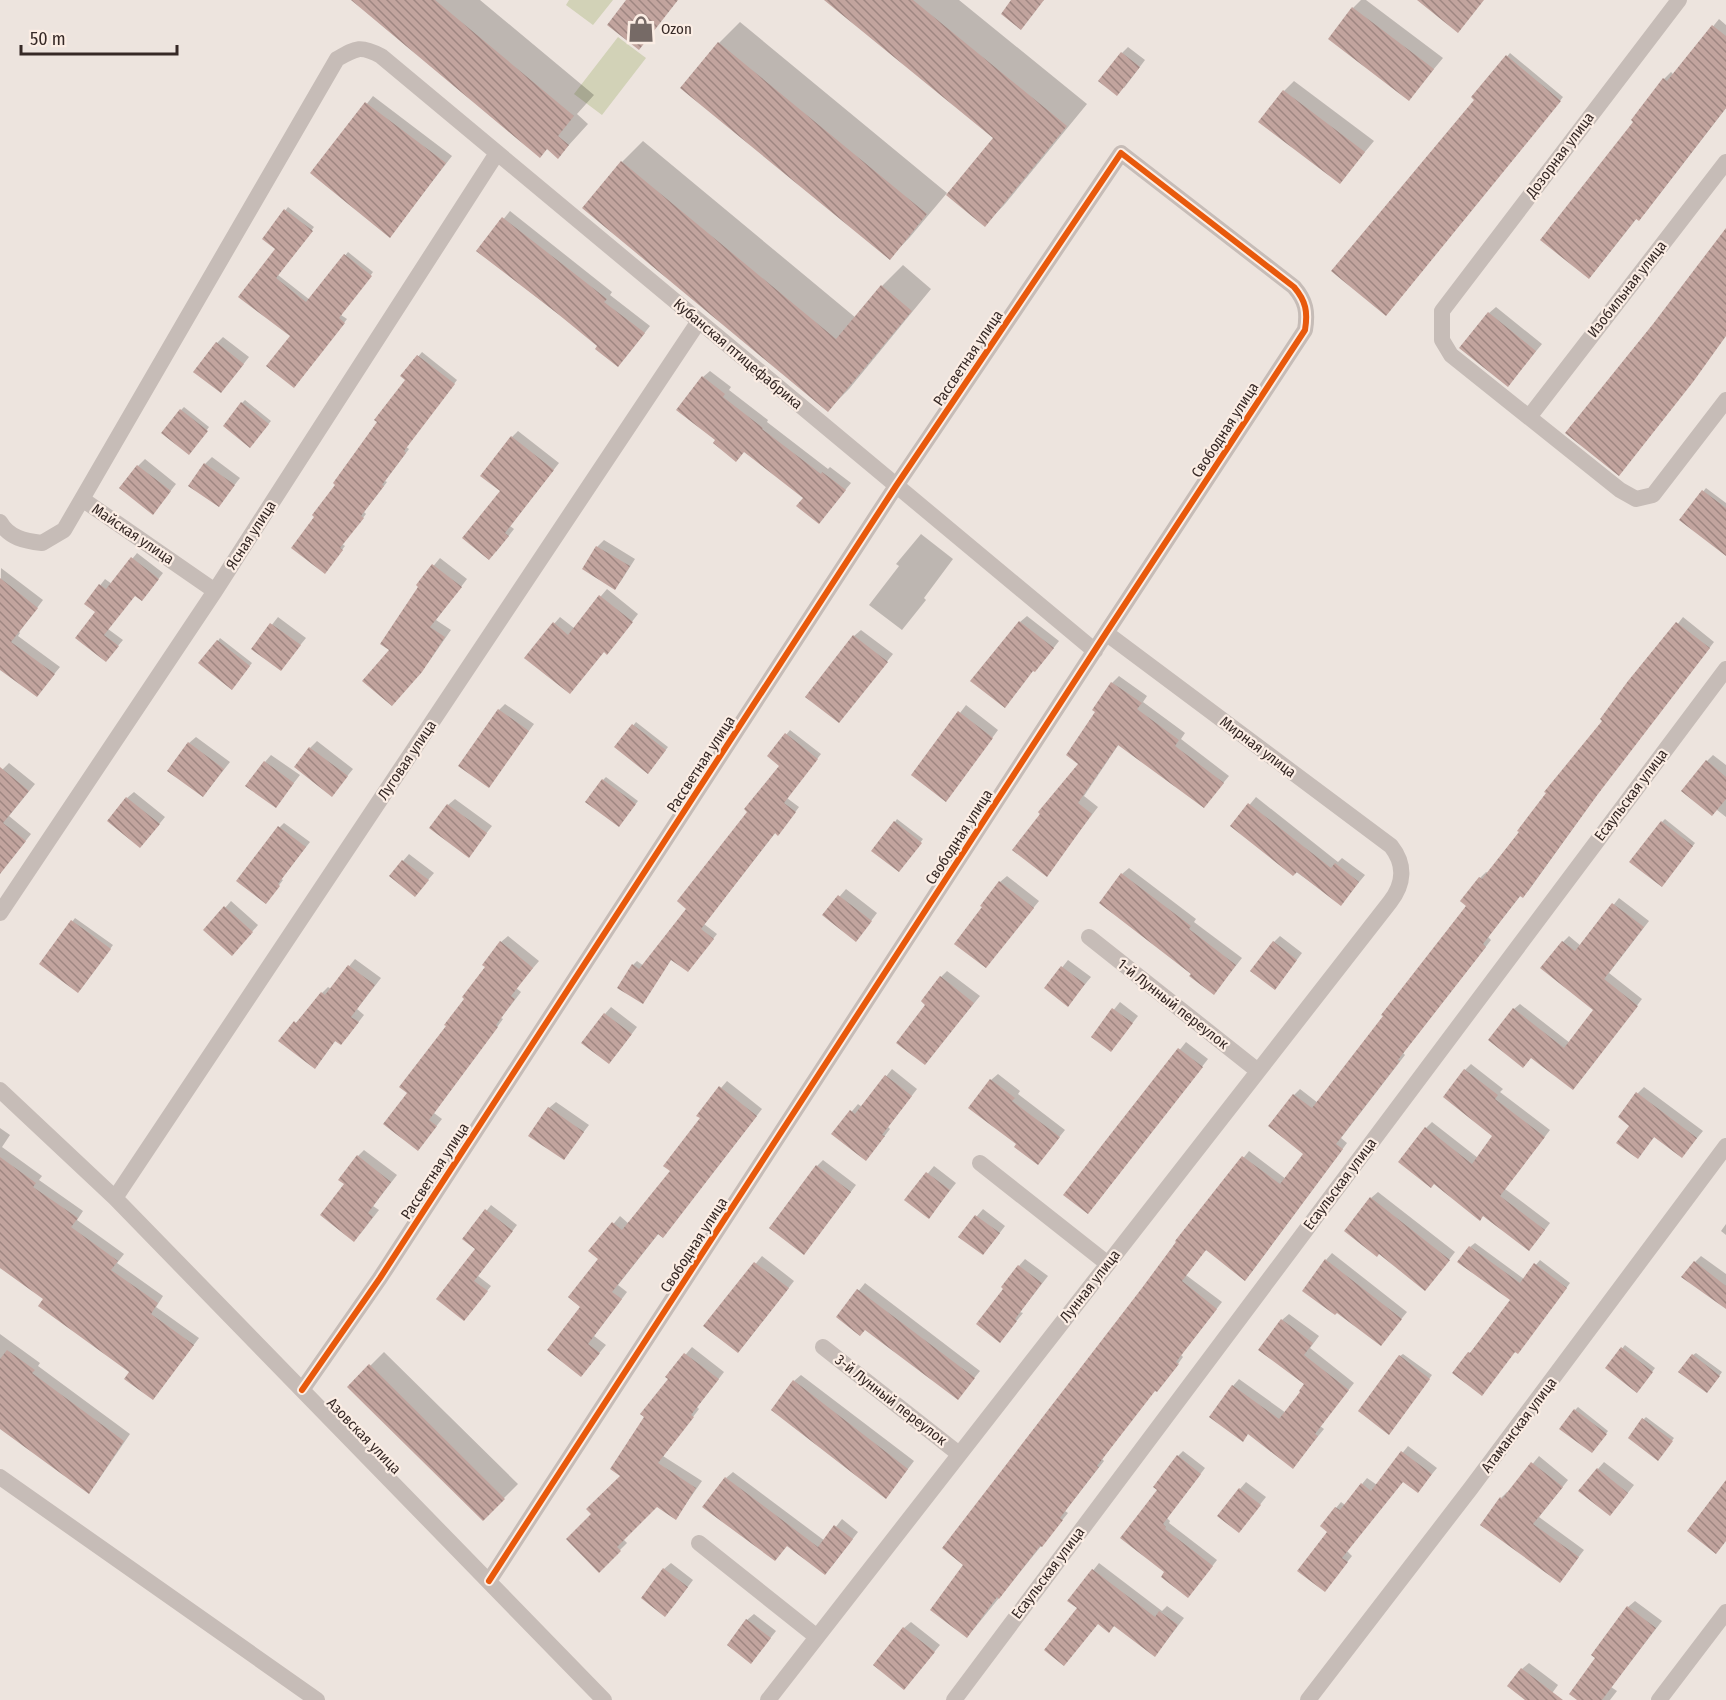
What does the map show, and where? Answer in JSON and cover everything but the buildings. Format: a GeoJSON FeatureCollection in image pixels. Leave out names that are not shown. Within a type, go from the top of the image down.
{"type":"FeatureCollection","features":[{"type":"Feature","properties":{"kind":"street","name":"Дозорная улица"},"geometry":{"type":"LineString","coordinates":[[1529,417],[1451,355],[1442,340],[1442,311],[1679,0]]}},
{"type":"Feature","properties":{"kind":"street","name":"Кубанская птицефабрика"},"geometry":{"type":"LineString","coordinates":[[82,499],[337,58],[350,51],[366,48],[381,56],[1095,651]]}},
{"type":"Feature","properties":{"kind":"street","name":"Ясная улица"},"geometry":{"type":"LineString","coordinates":[[0,913],[215,591],[497,153]]}},
{"type":"Feature","properties":{"kind":"street","name":"Рассветная улица"},"geometry":{"type":"LineString","coordinates":[[302,1390],[380,1278],[896,486],[1121,153]]}},
{"type":"Feature","properties":{"kind":"street","name":"Свободная улица"},"geometry":{"type":"LineString","coordinates":[[489,1581],[1305,330],[1306,308],[1303,298],[1294,287],[1121,153]]}},
{"type":"Feature","properties":{"kind":"street","name":"Изобильная улица"},"geometry":{"type":"LineString","coordinates":[[1529,417],[1726,162]]}},
{"type":"Feature","properties":{"kind":"street","name":"Луговая улица"},"geometry":{"type":"LineString","coordinates":[[115,1198],[699,321]]}},
{"type":"Feature","properties":{"kind":"street"},"geometry":{"type":"LineString","coordinates":[[1529,417],[1620,490],[1636,500],[1653,495],[1726,400]]}},
{"type":"Feature","properties":{"kind":"street","name":"Майская улица"},"geometry":{"type":"LineString","coordinates":[[0,522],[4,530],[20,540],[42,543],[64,530],[82,499],[215,591]]}},
{"type":"Feature","properties":{"kind":"street","name":"Мирная улица"},"geometry":{"type":"LineString","coordinates":[[1106,633],[1391,846],[1402,868]]}},
{"type":"Feature","properties":{"kind":"street","name":"Есаульская улица"},"geometry":{"type":"LineString","coordinates":[[954,1700],[1726,669]]}},
{"type":"Feature","properties":{"kind":"street","name":"Лунная улица"},"geometry":{"type":"LineString","coordinates":[[768,1700],[1398,892],[1402,879],[1402,868]]}},
{"type":"Feature","properties":{"kind":"street","name":"1-й Лунный переулок"},"geometry":{"type":"LineString","coordinates":[[1089,937],[1258,1071]]}},
{"type":"Feature","properties":{"kind":"street","name":"Азовская улица"},"geometry":{"type":"LineString","coordinates":[[0,1090],[115,1198],[604,1700]]}},
{"type":"Feature","properties":{"kind":"street","name":"Атаманская улица"},"geometry":{"type":"LineString","coordinates":[[1308,1700],[1471,1488],[1726,1146]]}},
{"type":"Feature","properties":{"kind":"street"},"geometry":{"type":"LineString","coordinates":[[980,1163],[1108,1264]]}},
{"type":"Feature","properties":{"kind":"street","name":"3-й Лунный переулок"},"geometry":{"type":"LineString","coordinates":[[823,1347],[959,1454]]}},
{"type":"Feature","properties":{"kind":"street"},"geometry":{"type":"LineString","coordinates":[[0,1477],[317,1700]]}},
{"type":"Feature","properties":{"kind":"street"},"geometry":{"type":"LineString","coordinates":[[699,1543],[817,1637]]}},
{"type":"Feature","properties":{"kind":"street"},"geometry":{"type":"LineString","coordinates":[[1662,1699],[1726,1612]]}},
{"type":"Feature","properties":{"kind":"green space"},"geometry":{"type":"Polygon","coordinates":[[[569,0],[613,0],[593,25],[566,5],[569,0]]]}},
{"type":"Feature","properties":{"kind":"green space"},"geometry":{"type":"Polygon","coordinates":[[[618,37],[646,58],[602,115],[574,94],[618,37]]]}},
{"type":"Feature","properties":{"kind":"cycle path"},"geometry":{"type":"LineString","coordinates":[[302,1390],[380,1278],[896,486],[1121,153],[1294,287],[1305,307],[1305,330],[489,1581]]}},
{"type":"Feature","properties":{"kind":"place","name":"Ozon"},"geometry":{"type":"Point","coordinates":[641,29]}}]}
